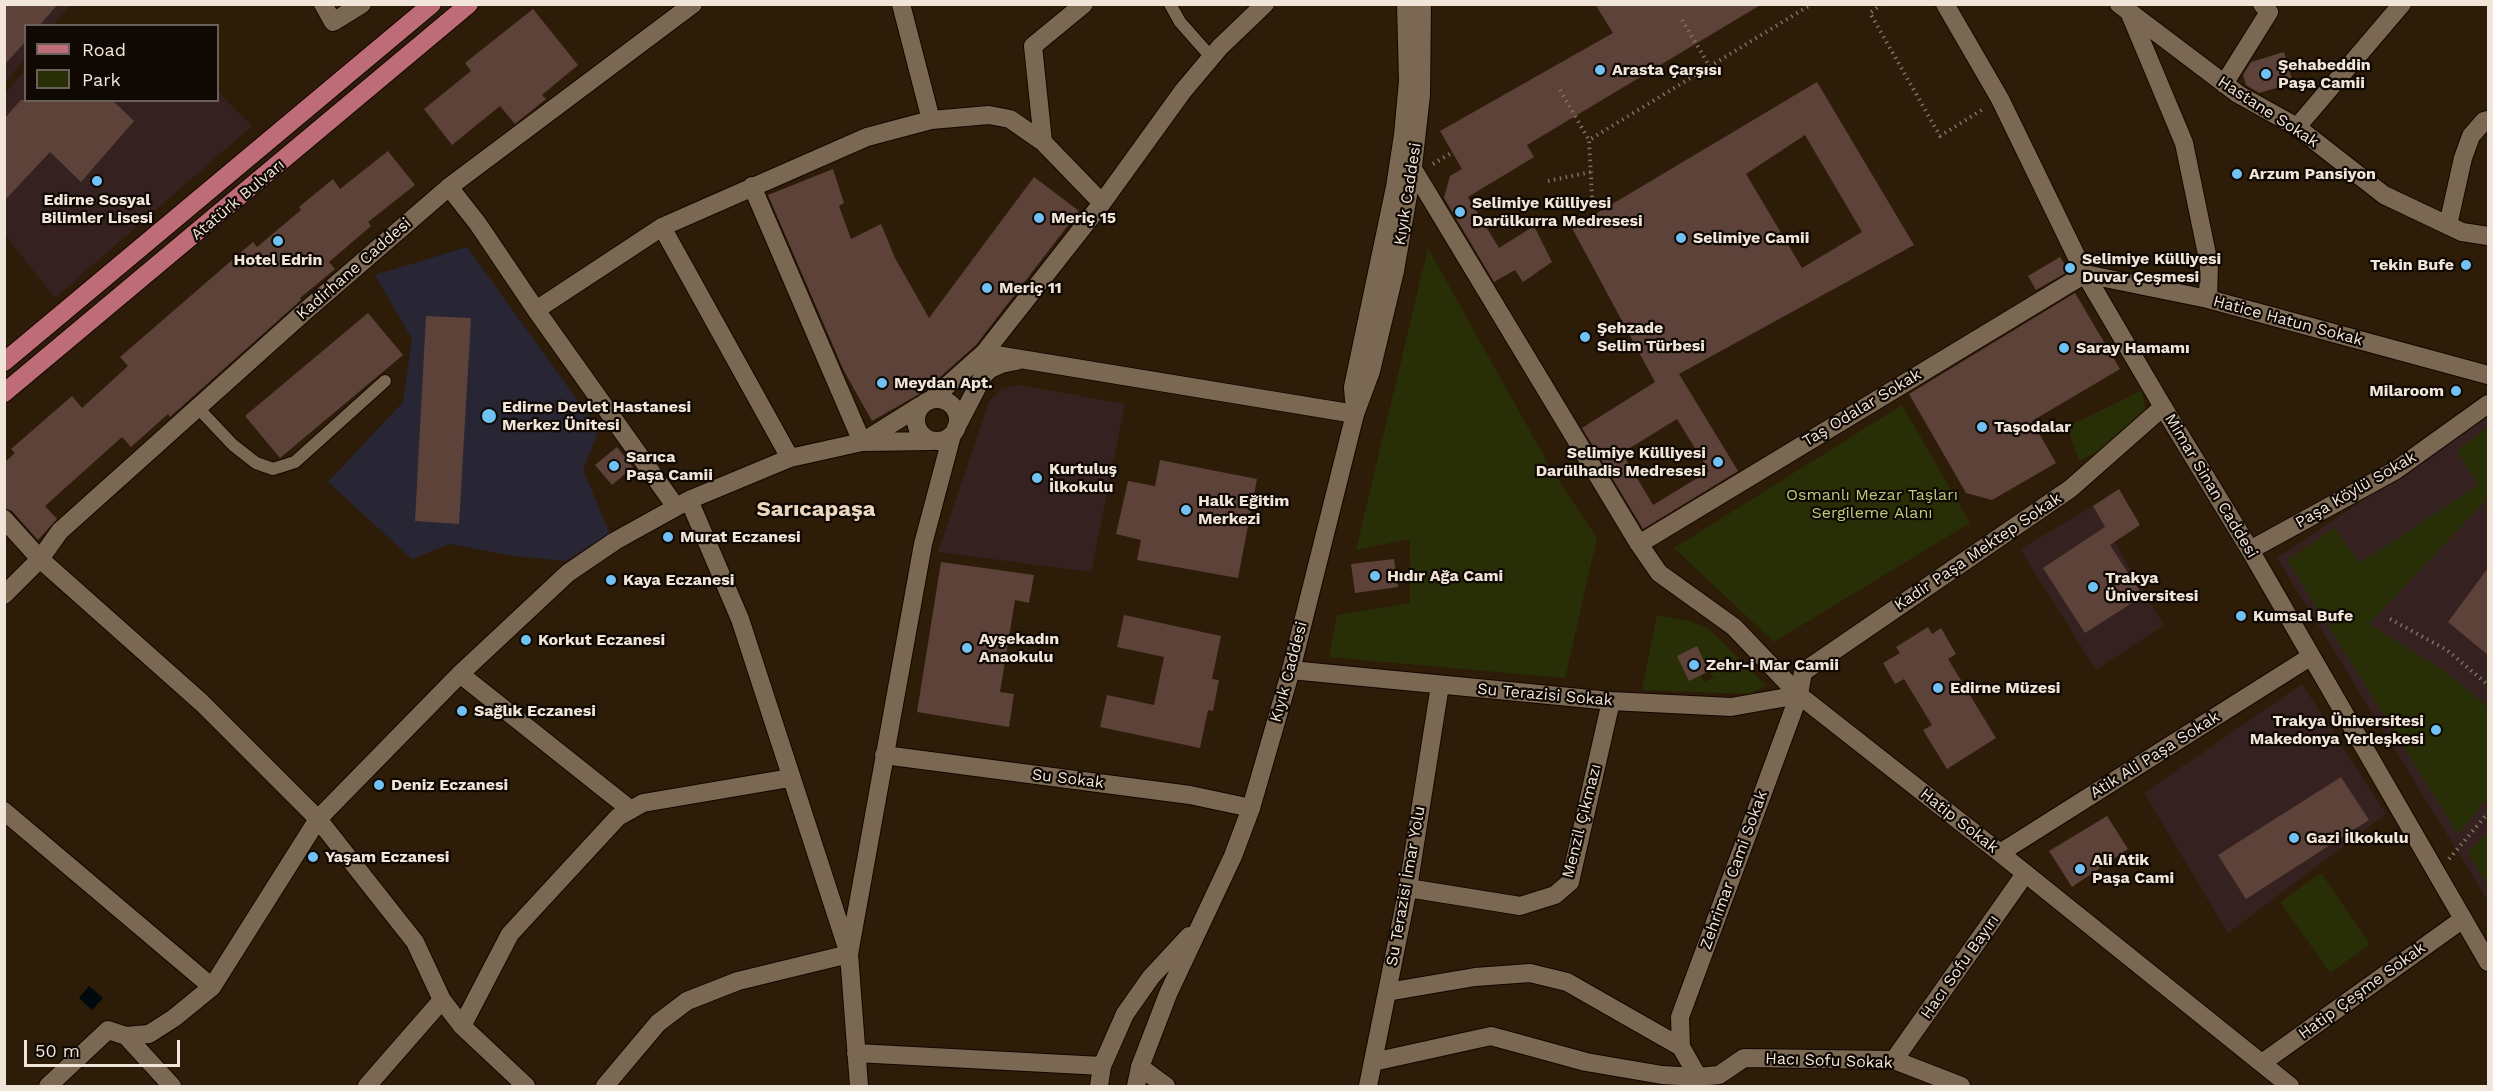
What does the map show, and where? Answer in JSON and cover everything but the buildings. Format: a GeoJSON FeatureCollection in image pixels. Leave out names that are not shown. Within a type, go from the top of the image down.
{"type":"FeatureCollection","features":[{"type":"Feature","properties":{"kind":"main road","name":"Atatürk Bulvarı"},"geometry":{"type":"LineString","coordinates":[[4,362],[432,4]]}},
{"type":"Feature","properties":{"kind":"main road","name":"Atatürk Bulvarı"},"geometry":{"type":"LineString","coordinates":[[4,393],[469,4]]}},
{"type":"Feature","properties":{"kind":"street"},"geometry":{"type":"LineString","coordinates":[[323,4],[333,22],[362,4]]}},
{"type":"Feature","properties":{"kind":"street","name":"Kadirhane Caddesi"},"geometry":{"type":"LineString","coordinates":[[4,596],[40,560],[60,531],[302,314],[449,187],[693,4]]}},
{"type":"Feature","properties":{"kind":"street"},"geometry":{"type":"LineString","coordinates":[[901,4],[931,120]]}},
{"type":"Feature","properties":{"kind":"street"},"geometry":{"type":"LineString","coordinates":[[1043,142],[1033,46],[1084,4]]}},
{"type":"Feature","properties":{"kind":"street"},"geometry":{"type":"LineString","coordinates":[[862,442],[926,403],[984,353],[1102,202],[1183,91],[1211,57],[1265,4]]}},
{"type":"Feature","properties":{"kind":"street","name":"Kıyık Caddesi"},"geometry":{"type":"LineString","coordinates":[[1355,414],[1353,387],[1395,187],[1403,135],[1408,81],[1407,4]]}},
{"type":"Feature","properties":{"kind":"street","name":"Kıyık Caddesi"},"geometry":{"type":"LineString","coordinates":[[1136,1086],[1140,1067],[1168,994],[1233,856],[1251,808],[1291,670],[1355,414],[1371,371],[1395,271],[1413,169],[1421,95],[1422,4]]}},
{"type":"Feature","properties":{"kind":"street","name":"Mimar Sinan Caddesi"},"geometry":{"type":"LineString","coordinates":[[1945,4],[2000,99],[2085,274],[2250,550],[2488,962]]}},
{"type":"Feature","properties":{"kind":"street"},"geometry":{"type":"LineString","coordinates":[[2224,84],[2268,12],[2262,4]]}},
{"type":"Feature","properties":{"kind":"street"},"geometry":{"type":"LineString","coordinates":[[2297,128],[2402,4]]}},
{"type":"Feature","properties":{"kind":"street"},"geometry":{"type":"LineString","coordinates":[[2127,7],[2184,143],[2209,264],[2208,299]]}},
{"type":"Feature","properties":{"kind":"street","name":"Hastane Sokak"},"geometry":{"type":"LineString","coordinates":[[2127,7],[2224,84],[2297,128],[2384,195],[2462,232],[2488,236]]}},
{"type":"Feature","properties":{"kind":"street"},"geometry":{"type":"LineString","coordinates":[[536,310],[662,227],[867,137],[931,120],[989,115],[1010,119],[1043,142],[1102,202]]}},
{"type":"Feature","properties":{"kind":"street"},"geometry":{"type":"LineString","coordinates":[[2448,225],[2463,158],[2471,136],[2484,121],[2488,120]]}},
{"type":"Feature","properties":{"kind":"street","name":"Hatip Sokak"},"geometry":{"type":"LineString","coordinates":[[1413,169],[1639,544],[1659,573],[1734,627],[1799,695],[2000,852],[2290,1086]]}},
{"type":"Feature","properties":{"kind":"street"},"geometry":{"type":"LineString","coordinates":[[752,186],[862,442]]}},
{"type":"Feature","properties":{"kind":"street"},"geometry":{"type":"LineString","coordinates":[[449,187],[478,224],[536,310],[682,503],[740,619],[849,954]]}},
{"type":"Feature","properties":{"kind":"street"},"geometry":{"type":"LineString","coordinates":[[662,227],[790,458]]}},
{"type":"Feature","properties":{"kind":"street","name":"Hatice Hatun Sokak"},"geometry":{"type":"LineString","coordinates":[[2085,274],[2208,299],[2488,375]]}},
{"type":"Feature","properties":{"kind":"street","name":"Taş Odalar Sokak"},"geometry":{"type":"LineString","coordinates":[[1639,544],[2085,274]]}},
{"type":"Feature","properties":{"kind":"street"},"geometry":{"type":"LineString","coordinates":[[984,353],[1355,414]]}},
{"type":"Feature","properties":{"kind":"street"},"geometry":{"type":"LineString","coordinates":[[48,1086],[108,1030],[126,1036],[149,1034],[174,1018],[212,987],[318,819],[460,674],[568,573],[615,541],[682,503],[790,458],[862,442],[939,441],[954,432],[983,376],[990,369],[1001,364],[1022,360]]}},
{"type":"Feature","properties":{"kind":"street"},"geometry":{"type":"LineString","coordinates":[[859,1086],[849,954],[923,544],[958,416],[946,400],[926,403]]}},
{"type":"Feature","properties":{"kind":"street"},"geometry":{"type":"LineString","coordinates":[[926,403],[916,420],[917,427],[926,438],[932,441]]}},
{"type":"Feature","properties":{"kind":"street","name":"Paşa Köylü Sokak"},"geometry":{"type":"LineString","coordinates":[[2250,550],[2396,470],[2488,404]]}},
{"type":"Feature","properties":{"kind":"street","name":"Kadir Paşa Mektep Sokak"},"geometry":{"type":"LineString","coordinates":[[1799,695],[1803,672],[2070,489],[2163,407]]}},
{"type":"Feature","properties":{"kind":"street"},"geometry":{"type":"LineString","coordinates":[[4,519],[40,560],[202,703],[318,819],[415,942],[442,1000],[462,1026],[526,1086]]}},
{"type":"Feature","properties":{"kind":"street","name":"Atik Ali Paşa Sokak"},"geometry":{"type":"LineString","coordinates":[[2000,852],[2310,657]]}},
{"type":"Feature","properties":{"kind":"street","name":"Su Terazisi Sokak"},"geometry":{"type":"LineString","coordinates":[[1291,670],[1611,701],[1731,707],[1799,695]]}},
{"type":"Feature","properties":{"kind":"street"},"geometry":{"type":"LineString","coordinates":[[460,674],[632,810]]}},
{"type":"Feature","properties":{"kind":"street","name":"Su Terazisi İmar Yolu"},"geometry":{"type":"LineString","coordinates":[[1368,1086],[1407,888],[1440,685]]}},
{"type":"Feature","properties":{"kind":"street","name":"Zehrimar Cami Sokak"},"geometry":{"type":"LineString","coordinates":[[1681,1047],[1680,1017],[1799,695]]}},
{"type":"Feature","properties":{"kind":"street","name":"Menzil Çıkmazı"},"geometry":{"type":"LineString","coordinates":[[1407,888],[1520,906],[1555,895],[1570,882],[1611,701]]}},
{"type":"Feature","properties":{"kind":"street","name":"Su Sokak"},"geometry":{"type":"LineString","coordinates":[[884,755],[1190,795],[1251,808]]}},
{"type":"Feature","properties":{"kind":"street"},"geometry":{"type":"LineString","coordinates":[[462,1026],[510,933],[618,817],[643,804],[790,777]]}},
{"type":"Feature","properties":{"kind":"street"},"geometry":{"type":"LineString","coordinates":[[4,811],[212,987]]}},
{"type":"Feature","properties":{"kind":"street","name":"Hacı Sofu Bayırı"},"geometry":{"type":"LineString","coordinates":[[1894,1060],[2025,874]]}},
{"type":"Feature","properties":{"kind":"street","name":"Hatip Çeşme Sokak"},"geometry":{"type":"LineString","coordinates":[[2262,1063],[2463,919]]}},
{"type":"Feature","properties":{"kind":"street","name":"Kıyık Caddesi"},"geometry":{"type":"LineString","coordinates":[[1099,1086],[1102,1066],[1125,1014],[1151,977],[1200,923]]}},
{"type":"Feature","properties":{"kind":"street"},"geometry":{"type":"LineString","coordinates":[[605,1086],[657,1023],[687,1001],[738,981],[849,954]]}},
{"type":"Feature","properties":{"kind":"street"},"geometry":{"type":"LineString","coordinates":[[1387,992],[1475,977],[1530,974],[1567,982],[1681,1047],[1698,1082]]}},
{"type":"Feature","properties":{"kind":"street"},"geometry":{"type":"LineString","coordinates":[[367,1086],[442,1000]]}},
{"type":"Feature","properties":{"kind":"street"},"geometry":{"type":"LineString","coordinates":[[126,1036],[172,1086]]}},
{"type":"Feature","properties":{"kind":"street","name":"Hacı Sofu Sokak"},"geometry":{"type":"LineString","coordinates":[[1373,1062],[1491,1036],[1586,1062],[1698,1082],[1726,1081],[1744,1058],[1894,1060],[1961,1086]]}},
{"type":"Feature","properties":{"kind":"street"},"geometry":{"type":"LineString","coordinates":[[856,1053],[1102,1066]]}},
{"type":"Feature","properties":{"kind":"street"},"geometry":{"type":"LineString","coordinates":[[1140,1067],[1166,1086]]}},
{"type":"Feature","properties":{"kind":"lane"},"geometry":{"type":"LineString","coordinates":[[1170,4],[1180,22],[1211,57]]}},
{"type":"Feature","properties":{"kind":"lane"},"geometry":{"type":"LineString","coordinates":[[198,408],[233,445],[256,463],[273,469],[295,462],[385,381]]}},
{"type":"Feature","properties":{"kind":"path"},"geometry":{"type":"LineString","coordinates":[[1589,140],[1812,4]]}},
{"type":"Feature","properties":{"kind":"path"},"geometry":{"type":"LineString","coordinates":[[1882,4],[1870,13],[1940,136],[2000,99]]}},
{"type":"Feature","properties":{"kind":"path"},"geometry":{"type":"LineString","coordinates":[[1682,20],[1710,67]]}},
{"type":"Feature","properties":{"kind":"path"},"geometry":{"type":"LineString","coordinates":[[1560,90],[1589,140],[1593,215]]}},
{"type":"Feature","properties":{"kind":"path"},"geometry":{"type":"LineString","coordinates":[[1548,180],[1590,172]]}},
{"type":"Feature","properties":{"kind":"path"},"geometry":{"type":"LineString","coordinates":[[2390,619],[2447,650],[2488,685]]}},
{"type":"Feature","properties":{"kind":"path"},"geometry":{"type":"LineString","coordinates":[[2436,873],[2488,813]]}},
{"type":"Feature","properties":{"kind":"shaded area"},"geometry":{"type":"Polygon","coordinates":[[[5,5],[71,5],[54,24],[24,24],[24,59],[5,83],[5,5]]]}},
{"type":"Feature","properties":{"kind":"shaded area","name":"Edirne Sosyal Bilimler Lisesi"},"geometry":{"type":"Polygon","coordinates":[[[24,72],[24,102],[219,102],[219,93],[252,126],[55,298],[5,235],[4,94],[24,72]]]}},
{"type":"Feature","properties":{"kind":"shaded area","name":"Edirne Devlet Hastanesi Merkez Ünitesi"},"geometry":{"type":"Polygon","coordinates":[[[467,247],[599,430],[583,470],[610,534],[566,561],[513,556],[450,544],[412,559],[328,482],[403,402],[412,339],[375,275],[467,247]]]}},
{"type":"Feature","properties":{"kind":"shaded area","name":"Kurtuluş İlkokulu"},"geometry":{"type":"Polygon","coordinates":[[[1019,385],[1125,404],[1091,572],[938,552],[989,402],[1001,389],[1019,385]]]}},
{"type":"Feature","properties":{"kind":"shaded area","name":"Trakya Üniversitesi Makedonya Yerleşkesi"},"geometry":{"type":"Polygon","coordinates":[[[2488,416],[2488,901],[2277,558],[2488,416]]]}},
{"type":"Feature","properties":{"kind":"shaded area","name":"Trakya Üniversitesi"},"geometry":{"type":"Polygon","coordinates":[[[2093,506],[2164,625],[2096,670],[2020,549],[2093,506]]]}},
{"type":"Feature","properties":{"kind":"shaded area"},"geometry":{"type":"Polygon","coordinates":[[[2302,684],[2386,814],[2228,933],[2144,793],[2302,684]]]}},
{"type":"Feature","properties":{"kind":"shaded area"},"geometry":{"type":"Polygon","coordinates":[[[89,986],[103,998],[92,1010],[79,998],[89,986]]]}},
{"type":"Feature","properties":{"kind":"green space"},"geometry":{"type":"Polygon","coordinates":[[[1428,248],[1550,467],[1597,538],[1565,678],[1329,657],[1337,615],[1410,603],[1410,539],[1356,550],[1428,248]]]}},
{"type":"Feature","properties":{"kind":"green space"},"geometry":{"type":"Polygon","coordinates":[[[2142,390],[2148,426],[2079,461],[2067,427],[2142,390]]]}},
{"type":"Feature","properties":{"kind":"green space","name":"Osmanlı Mezar Taşları Sergileme Alanı"},"geometry":{"type":"Polygon","coordinates":[[[1902,405],[1970,523],[1774,642],[1674,548],[1902,405]]]}},
{"type":"Feature","properties":{"kind":"green space"},"geometry":{"type":"Polygon","coordinates":[[[2488,427],[2488,498],[2369,624],[2443,670],[2488,707],[2488,797],[2458,834],[2287,560],[2334,528],[2360,563],[2478,485],[2457,450],[2488,427]]]}},
{"type":"Feature","properties":{"kind":"green space"},"geometry":{"type":"Polygon","coordinates":[[[1657,615],[1692,622],[1709,629],[1766,686],[1749,694],[1642,690],[1657,615]],[[1697,646],[1677,656],[1701,675],[1704,682],[1713,678],[1697,646]]]}},
{"type":"Feature","properties":{"kind":"green space"},"geometry":{"type":"Polygon","coordinates":[[[2488,831],[2488,886],[2468,853],[2488,831]]]}},
{"type":"Feature","properties":{"kind":"green space"},"geometry":{"type":"Polygon","coordinates":[[[2321,873],[2370,944],[2330,973],[2280,902],[2321,873]]]}},
{"type":"Feature","properties":{"kind":"place","name":"Arasta Çarşısı"},"geometry":{"type":"Point","coordinates":[1600,70]}},
{"type":"Feature","properties":{"kind":"place","name":"Şehabeddin Paşa Camii"},"geometry":{"type":"Point","coordinates":[2266,74]}},
{"type":"Feature","properties":{"kind":"place","name":"Arzum Pansiyon"},"geometry":{"type":"Point","coordinates":[2237,174]}},
{"type":"Feature","properties":{"kind":"place","name":"Edirne Sosyal Bilimler Lisesi"},"geometry":{"type":"Point","coordinates":[97,181]}},
{"type":"Feature","properties":{"kind":"place","name":"Selimiye Külliyesi Darülkurra Medresesi"},"geometry":{"type":"Point","coordinates":[1460,212]}},
{"type":"Feature","properties":{"kind":"place","name":"Meriç 15"},"geometry":{"type":"Point","coordinates":[1039,218]}},
{"type":"Feature","properties":{"kind":"place","name":"Selimiye Camii"},"geometry":{"type":"Point","coordinates":[1681,238]}},
{"type":"Feature","properties":{"kind":"place","name":"Hotel Edrin"},"geometry":{"type":"Point","coordinates":[278,241]}},
{"type":"Feature","properties":{"kind":"place","name":"Tekin Bufe"},"geometry":{"type":"Point","coordinates":[2466,265]}},
{"type":"Feature","properties":{"kind":"place","name":"Selimiye Külliyesi Duvar Çeşmesi"},"geometry":{"type":"Point","coordinates":[2070,268]}},
{"type":"Feature","properties":{"kind":"place","name":"Meriç 11"},"geometry":{"type":"Point","coordinates":[987,288]}},
{"type":"Feature","properties":{"kind":"place","name":"Şehzade Selim Türbesi"},"geometry":{"type":"Point","coordinates":[1585,337]}},
{"type":"Feature","properties":{"kind":"place","name":"Saray Hamamı"},"geometry":{"type":"Point","coordinates":[2064,348]}},
{"type":"Feature","properties":{"kind":"place","name":"Meydan Apt."},"geometry":{"type":"Point","coordinates":[882,383]}},
{"type":"Feature","properties":{"kind":"place","name":"Milaroom"},"geometry":{"type":"Point","coordinates":[2456,391]}},
{"type":"Feature","properties":{"kind":"place","name":"Edirne Devlet Hastanesi Merkez Ünitesi"},"geometry":{"type":"Point","coordinates":[489,416]}},
{"type":"Feature","properties":{"kind":"place","name":"Taşodalar"},"geometry":{"type":"Point","coordinates":[1982,427]}},
{"type":"Feature","properties":{"kind":"place","name":"Selimiye Külliyesi Darülhadis Medresesi"},"geometry":{"type":"Point","coordinates":[1718,462]}},
{"type":"Feature","properties":{"kind":"place","name":"Sarıca Paşa Camii"},"geometry":{"type":"Point","coordinates":[614,466]}},
{"type":"Feature","properties":{"kind":"place","name":"Kurtuluş İlkokulu"},"geometry":{"type":"Point","coordinates":[1037,478]}},
{"type":"Feature","properties":{"kind":"place","name":"Halk Eğitim Merkezi"},"geometry":{"type":"Point","coordinates":[1186,510]}},
{"type":"Feature","properties":{"kind":"place","name":"Murat Eczanesi"},"geometry":{"type":"Point","coordinates":[668,537]}},
{"type":"Feature","properties":{"kind":"place","name":"Hıdır Ağa Cami"},"geometry":{"type":"Point","coordinates":[1375,576]}},
{"type":"Feature","properties":{"kind":"place","name":"Kaya Eczanesi"},"geometry":{"type":"Point","coordinates":[611,580]}},
{"type":"Feature","properties":{"kind":"place","name":"Trakya Üniversitesi"},"geometry":{"type":"Point","coordinates":[2093,587]}},
{"type":"Feature","properties":{"kind":"place","name":"Kumsal Bufe"},"geometry":{"type":"Point","coordinates":[2241,616]}},
{"type":"Feature","properties":{"kind":"place","name":"Korkut Eczanesi"},"geometry":{"type":"Point","coordinates":[526,640]}},
{"type":"Feature","properties":{"kind":"place","name":"Ayşekadın Anaokulu"},"geometry":{"type":"Point","coordinates":[967,648]}},
{"type":"Feature","properties":{"kind":"place","name":"Zehr-i Mar Camii"},"geometry":{"type":"Point","coordinates":[1694,665]}},
{"type":"Feature","properties":{"kind":"place","name":"Edirne Müzesi"},"geometry":{"type":"Point","coordinates":[1938,688]}},
{"type":"Feature","properties":{"kind":"place","name":"Sağlık Eczanesi"},"geometry":{"type":"Point","coordinates":[462,711]}},
{"type":"Feature","properties":{"kind":"place","name":"Trakya Üniversitesi Makedonya Yerleşkesi"},"geometry":{"type":"Point","coordinates":[2436,730]}},
{"type":"Feature","properties":{"kind":"place","name":"Deniz Eczanesi"},"geometry":{"type":"Point","coordinates":[379,785]}},
{"type":"Feature","properties":{"kind":"place","name":"Gazi İlkokulu"},"geometry":{"type":"Point","coordinates":[2294,838]}},
{"type":"Feature","properties":{"kind":"place","name":"Yaşam Eczanesi"},"geometry":{"type":"Point","coordinates":[313,857]}},
{"type":"Feature","properties":{"kind":"place","name":"Ali Atik Paşa Cami"},"geometry":{"type":"Point","coordinates":[2080,869]}},
{"type":"Feature","properties":{"kind":"district","name":"Sarıcapaşa"},"geometry":{"type":"Point","coordinates":[816,510]}}]}
